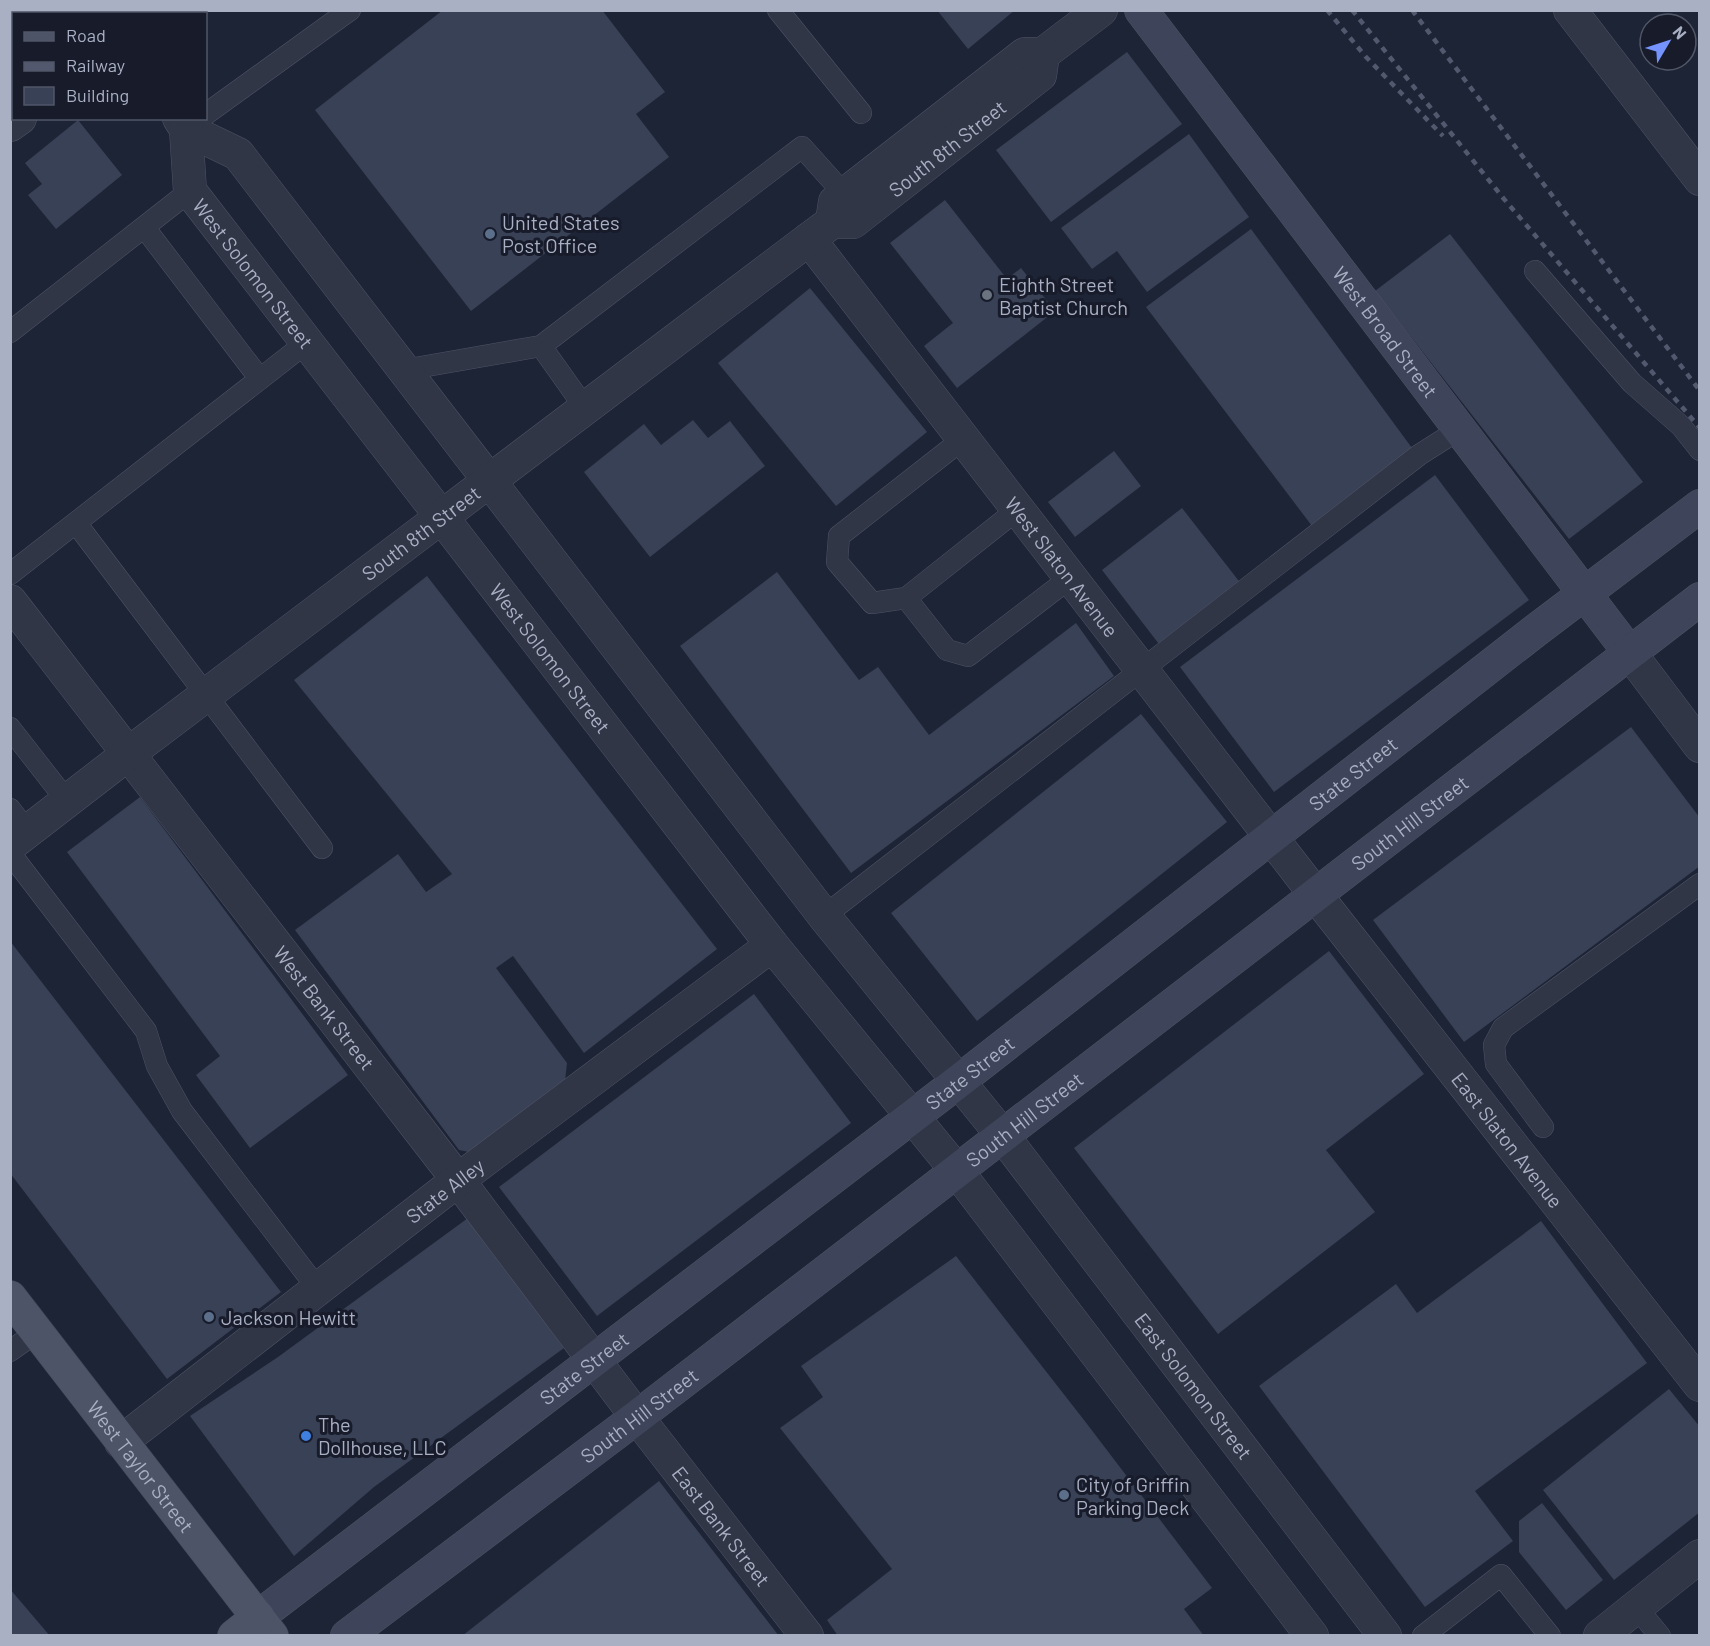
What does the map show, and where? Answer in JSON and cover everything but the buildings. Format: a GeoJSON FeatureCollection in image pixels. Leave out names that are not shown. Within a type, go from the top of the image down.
{"type":"FeatureCollection","features":[{"type":"Feature","properties":{"kind":"main road","name":"West Broad Street"},"geometry":{"type":"LineString","coordinates":[[1141,10],[1629,652]]}},
{"type":"Feature","properties":{"kind":"main road","name":"State Street"},"geometry":{"type":"LineString","coordinates":[[255,1629],[595,1361],[913,1117],[1584,593],[1700,506]]}},
{"type":"Feature","properties":{"kind":"main road","name":"South Hill Street"},"geometry":{"type":"LineString","coordinates":[[347,1635],[957,1172],[1700,599]]}},
{"type":"Feature","properties":{"kind":"main road","name":"West Taylor Street"},"geometry":{"type":"LineString","coordinates":[[10,1298],[121,1442],[255,1629]]}},
{"type":"Feature","properties":{"kind":"street","name":"South 8th Street"},"geometry":{"type":"LineString","coordinates":[[15,835],[67,801],[585,408],[828,218],[853,222],[1040,75],[1043,54],[1101,10]]}},
{"type":"Feature","properties":{"kind":"street"},"geometry":{"type":"LineString","coordinates":[[1570,10],[1700,179]]}},
{"type":"Feature","properties":{"kind":"street","name":"West Solomon Street"},"geometry":{"type":"LineString","coordinates":[[192,120],[190,191],[772,945],[957,1172]]}},
{"type":"Feature","properties":{"kind":"street"},"geometry":{"type":"LineString","coordinates":[[192,120],[238,154],[824,916],[1003,1136]]}},
{"type":"Feature","properties":{"kind":"street","name":"West Slaton Avenue"},"geometry":{"type":"LineString","coordinates":[[828,218],[963,439],[1315,894]]}},
{"type":"Feature","properties":{"kind":"street","name":"West Bank Street"},"geometry":{"type":"LineString","coordinates":[[10,601],[458,1180],[637,1417]]}},
{"type":"Feature","properties":{"kind":"street"},"geometry":{"type":"LineString","coordinates":[[1629,652],[1700,746]]}},
{"type":"Feature","properties":{"kind":"street","name":"East Slaton Avenue"},"geometry":{"type":"LineString","coordinates":[[1315,894],[1700,1384]]}},
{"type":"Feature","properties":{"kind":"street","name":"State Alley"},"geometry":{"type":"LineString","coordinates":[[121,1442],[458,1180],[772,945]]}},
{"type":"Feature","properties":{"kind":"street","name":"East Solomon Street"},"geometry":{"type":"LineString","coordinates":[[1003,1136],[1385,1635]]}},
{"type":"Feature","properties":{"kind":"street"},"geometry":{"type":"LineString","coordinates":[[957,1172],[1312,1635]]}},
{"type":"Feature","properties":{"kind":"street","name":"East Bank Street"},"geometry":{"type":"LineString","coordinates":[[637,1417],[807,1635]]}},
{"type":"Feature","properties":{"kind":"street"},"geometry":{"type":"LineString","coordinates":[[1600,1635],[1697,1564]]}},
{"type":"Feature","properties":{"kind":"lane"},"geometry":{"type":"LineString","coordinates":[[207,110],[350,10]]}},
{"type":"Feature","properties":{"kind":"lane"},"geometry":{"type":"LineString","coordinates":[[778,10],[861,113]]}},
{"type":"Feature","properties":{"kind":"lane"},"geometry":{"type":"LineString","coordinates":[[404,369],[541,346],[802,147],[828,218]]}},
{"type":"Feature","properties":{"kind":"lane"},"geometry":{"type":"LineString","coordinates":[[10,332],[190,191]]}},
{"type":"Feature","properties":{"kind":"lane"},"geometry":{"type":"LineString","coordinates":[[144,227],[260,379]]}},
{"type":"Feature","properties":{"kind":"lane"},"geometry":{"type":"LineString","coordinates":[[1535,271],[1632,383],[1681,426],[1700,450]]}},
{"type":"Feature","properties":{"kind":"lane"},"geometry":{"type":"LineString","coordinates":[[10,574],[306,343]]}},
{"type":"Feature","properties":{"kind":"lane"},"geometry":{"type":"LineString","coordinates":[[541,346],[585,408]]}},
{"type":"Feature","properties":{"kind":"lane"},"geometry":{"type":"LineString","coordinates":[[824,916],[1419,455],[1460,429]]}},
{"type":"Feature","properties":{"kind":"lane"},"geometry":{"type":"LineString","coordinates":[[963,439],[839,536],[837,562],[872,603],[906,598],[1017,510]]}},
{"type":"Feature","properties":{"kind":"lane"},"geometry":{"type":"LineString","coordinates":[[76,523],[322,848]]}},
{"type":"Feature","properties":{"kind":"lane"},"geometry":{"type":"LineString","coordinates":[[906,598],[947,650],[968,656],[1070,578]]}},
{"type":"Feature","properties":{"kind":"lane"},"geometry":{"type":"LineString","coordinates":[[10,728],[67,801]]}},
{"type":"Feature","properties":{"kind":"lane"},"geometry":{"type":"LineString","coordinates":[[15,835],[146,1031],[157,1066],[182,1112],[318,1289]]}},
{"type":"Feature","properties":{"kind":"lane"},"geometry":{"type":"LineString","coordinates":[[1543,1127],[1496,1064],[1494,1045],[1503,1028],[1700,884]]}},
{"type":"Feature","properties":{"kind":"lane"},"geometry":{"type":"LineString","coordinates":[[10,1351],[37,1332]]}},
{"type":"Feature","properties":{"kind":"lane"},"geometry":{"type":"LineString","coordinates":[[1423,1635],[1501,1575],[1550,1635]]}},
{"type":"Feature","properties":{"kind":"lane"},"geometry":{"type":"LineString","coordinates":[[1636,1607],[1660,1635]]}},
{"type":"Feature","properties":{"kind":"railway"},"geometry":{"type":"LineString","coordinates":[[1327,10],[1366,57],[1443,136]]}},
{"type":"Feature","properties":{"kind":"railway"},"geometry":{"type":"LineString","coordinates":[[1352,10],[1504,199],[1700,428]]}},
{"type":"Feature","properties":{"kind":"railway"},"geometry":{"type":"LineString","coordinates":[[1412,10],[1700,391]]}},
{"type":"Feature","properties":{"kind":"place","name":"United States Post Office"},"geometry":{"type":"Point","coordinates":[490,234]}},
{"type":"Feature","properties":{"kind":"place","name":"Eighth Street Baptist Church"},"geometry":{"type":"Point","coordinates":[987,295]}},
{"type":"Feature","properties":{"kind":"place","name":"Jackson Hewitt"},"geometry":{"type":"Point","coordinates":[209,1317]}},
{"type":"Feature","properties":{"kind":"place","name":"The Dollhouse, LLC"},"geometry":{"type":"Point","coordinates":[306,1436]}},
{"type":"Feature","properties":{"kind":"place","name":"City of Griffin Parking Deck"},"geometry":{"type":"Point","coordinates":[1064,1495]}}]}
